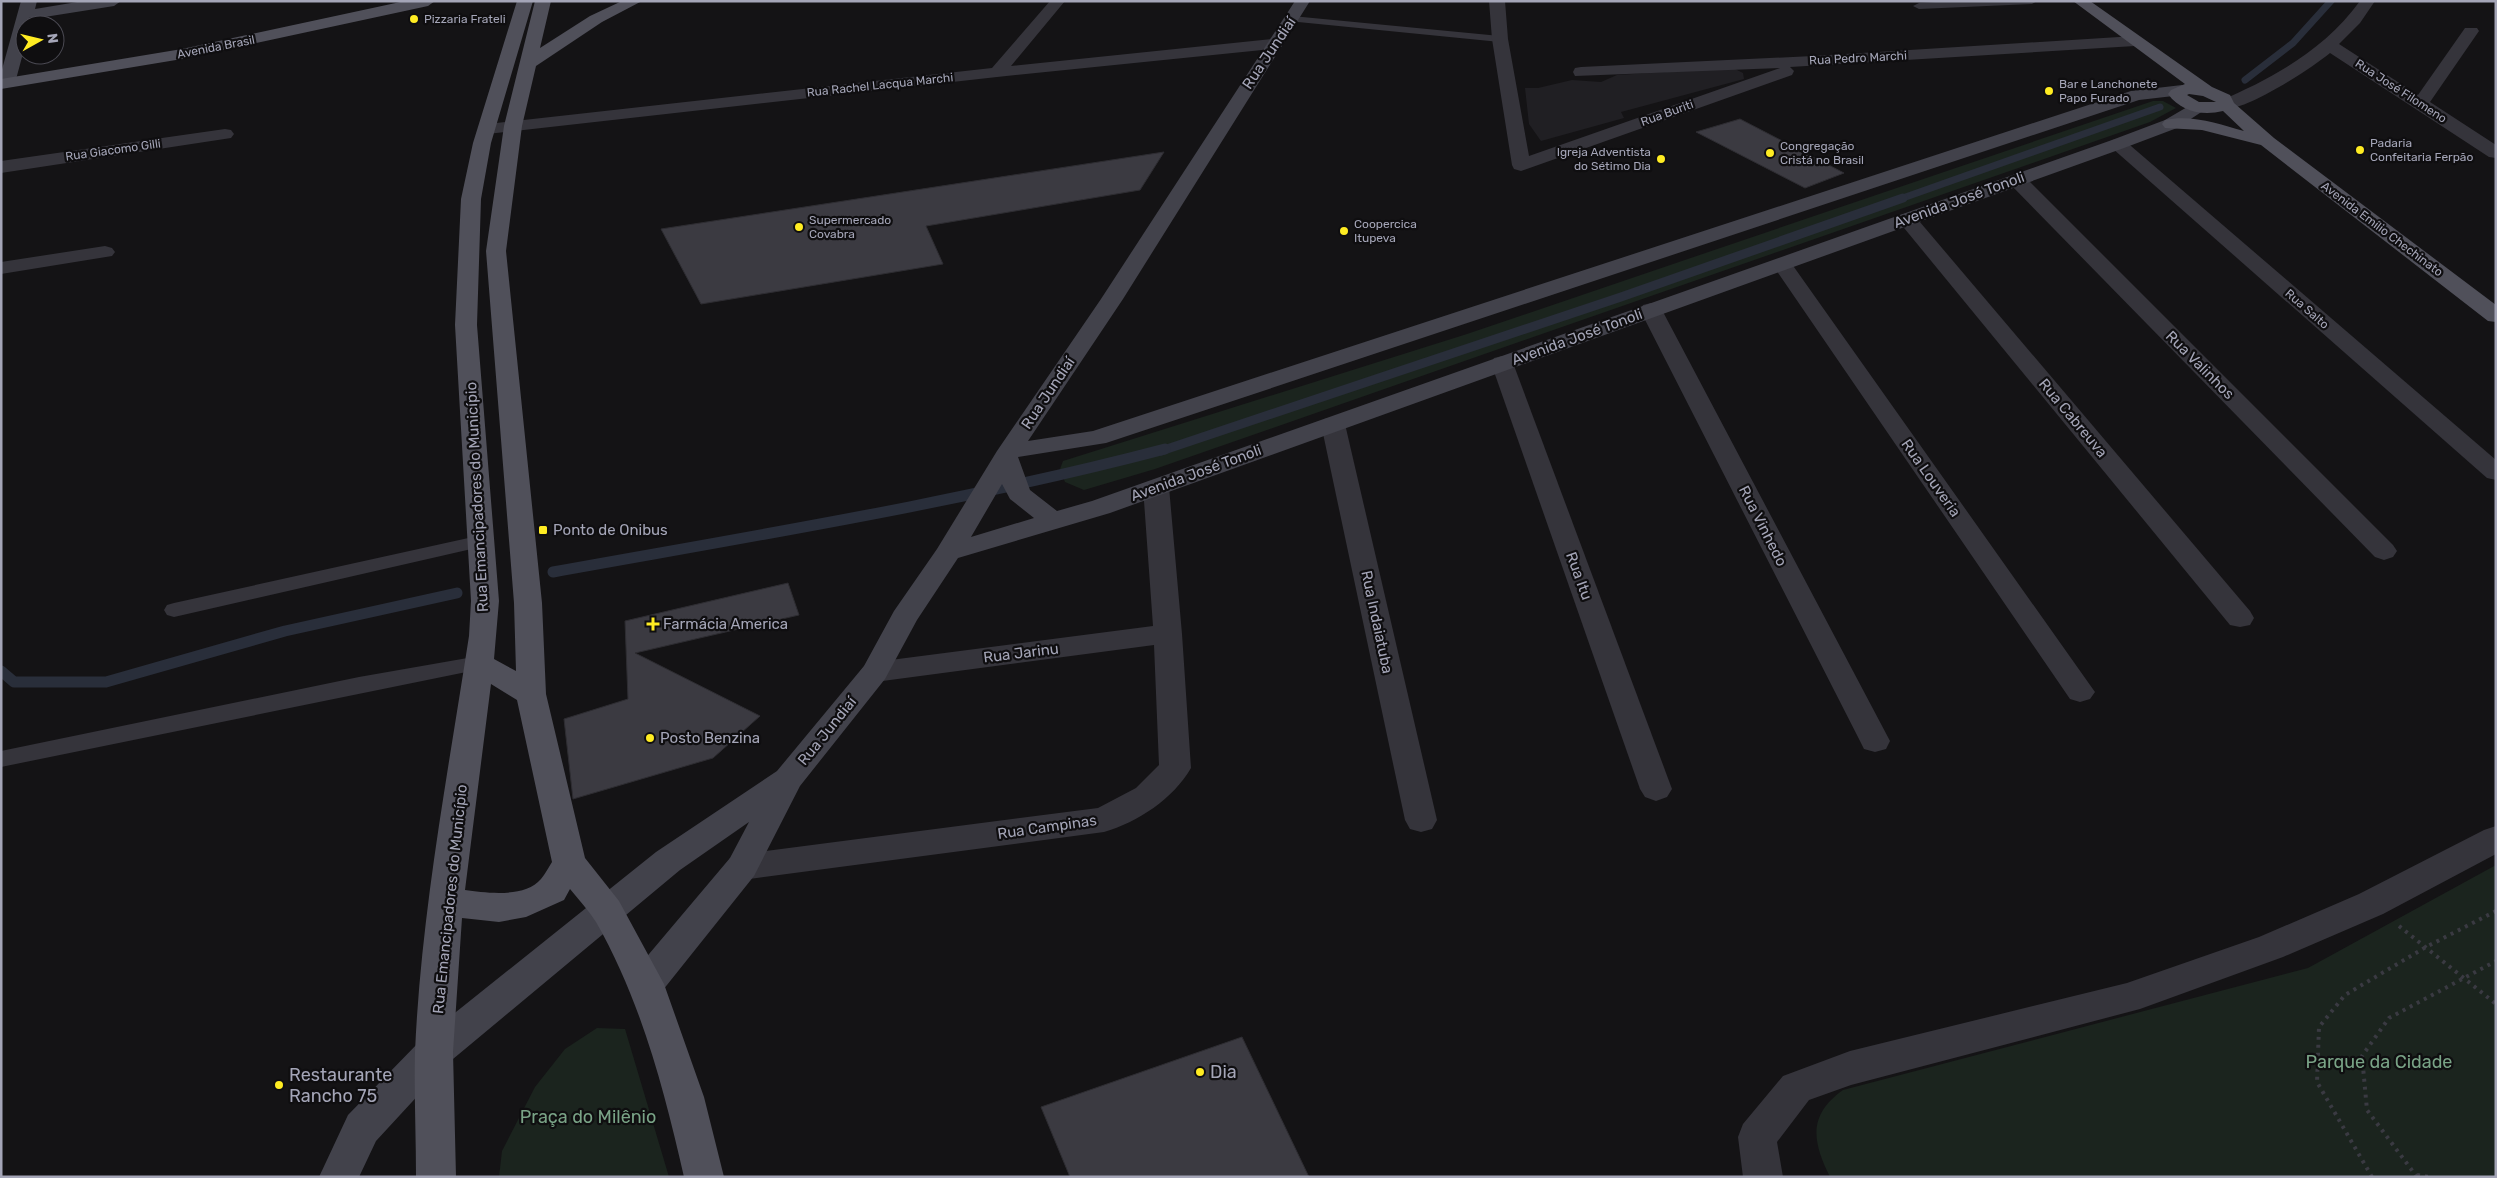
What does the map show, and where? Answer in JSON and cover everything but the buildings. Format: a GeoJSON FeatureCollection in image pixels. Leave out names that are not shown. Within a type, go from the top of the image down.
{"type":"FeatureCollection","features":[{"type":"Feature","properties":{"kind":"main road"},"geometry":{"type":"LineString","coordinates":[[4,84],[27,8],[114,1]]}},
{"type":"Feature","properties":{"kind":"main road","name":"Avenida Brasil"},"geometry":{"type":"LineString","coordinates":[[4,84],[182,54],[428,1]]}},
{"type":"Feature","properties":{"kind":"main road","name":"Rua Emancipadores do Município"},"geometry":{"type":"LineString","coordinates":[[525,1],[500,128],[506,163],[496,251],[527,593],[530,694],[569,864],[607,911],[646,984],[685,1097],[704,1177]]}},
{"type":"Feature","properties":{"kind":"main road","name":"Rua Emancipadores do Município"},"geometry":{"type":"LineString","coordinates":[[436,1177],[434,1052],[446,902],[479,663],[485,601],[466,325],[472,199],[527,64],[543,1]]}},
{"type":"Feature","properties":{"kind":"main road"},"geometry":{"type":"LineString","coordinates":[[527,64],[596,19],[635,1]]}},
{"type":"Feature","properties":{"kind":"main road","name":"Rua Jundiaí"},"geometry":{"type":"LineString","coordinates":[[646,984],[742,867],[788,779],[875,672],[904,618],[981,501],[1008,470],[1112,299],[1273,44],[1303,1]]}},
{"type":"Feature","properties":{"kind":"main road","name":"Avenida Emílio Chechinato"},"geometry":{"type":"LineString","coordinates":[[2080,1],[2170,68],[2203,99],[2268,142],[2496,316]]}},
{"type":"Feature","properties":{"kind":"main road","name":"Avenida Emílio Chechinato"},"geometry":{"type":"LineString","coordinates":[[2170,68],[2182,90],[2176,94],[2180,100],[2203,99]]}},
{"type":"Feature","properties":{"kind":"main road"},"geometry":{"type":"LineString","coordinates":[[1053,521],[1008,470],[1097,438],[2137,95],[2182,90]]}},
{"type":"Feature","properties":{"kind":"main road"},"geometry":{"type":"LineString","coordinates":[[2203,99],[2216,108],[2226,105]]}},
{"type":"Feature","properties":{"kind":"main road","name":"Avenida José Tonoli"},"geometry":{"type":"LineString","coordinates":[[949,552],[1053,521],[1156,487],[2118,144],[2171,124],[2203,99]]}},
{"type":"Feature","properties":{"kind":"main road","name":"Avenida Emílio Chechinato"},"geometry":{"type":"LineString","coordinates":[[2226,105],[2268,142]]}},
{"type":"Feature","properties":{"kind":"main road"},"geometry":{"type":"LineString","coordinates":[[2171,124],[2203,125],[2231,130],[2268,142]]}},
{"type":"Feature","properties":{"kind":"main road"},"geometry":{"type":"LineString","coordinates":[[479,663],[530,694]]}},
{"type":"Feature","properties":{"kind":"main road","name":"Rua Jundiaí"},"geometry":{"type":"LineString","coordinates":[[339,1177],[362,1128],[434,1052],[668,862],[788,779]]}},
{"type":"Feature","properties":{"kind":"main road"},"geometry":{"type":"LineString","coordinates":[[446,902],[499,908],[526,903],[552,890],[569,864]]}},
{"type":"Feature","properties":{"kind":"street"},"geometry":{"type":"LineString","coordinates":[[997,72],[1058,1]]}},
{"type":"Feature","properties":{"kind":"street"},"geometry":{"type":"LineString","coordinates":[[1498,1],[1500,39]]}},
{"type":"Feature","properties":{"kind":"street"},"geometry":{"type":"LineString","coordinates":[[2226,105],[2314,60],[2331,46],[2357,17],[2368,1]]}},
{"type":"Feature","properties":{"kind":"street"},"geometry":{"type":"LineString","coordinates":[[2420,104],[2471,31]]}},
{"type":"Feature","properties":{"kind":"street","name":"Rua Buriti"},"geometry":{"type":"LineString","coordinates":[[1500,39],[1521,165],[1813,61]]}},
{"type":"Feature","properties":{"kind":"street","name":"Rua Pedro Marchi"},"geometry":{"type":"LineString","coordinates":[[1581,72],[1813,61],[2135,41]]}},
{"type":"Feature","properties":{"kind":"street","name":"Rua Rachel Lacqua Marchi"},"geometry":{"type":"LineString","coordinates":[[500,128],[997,72],[1273,44]]}},
{"type":"Feature","properties":{"kind":"street","name":"Rua José Filomeno"},"geometry":{"type":"LineString","coordinates":[[2331,46],[2496,153]]}},
{"type":"Feature","properties":{"kind":"street","name":"Rua Giacomo Gilli"},"geometry":{"type":"LineString","coordinates":[[1,166],[225,134]]}},
{"type":"Feature","properties":{"kind":"street","name":"Rua Salto"},"geometry":{"type":"LineString","coordinates":[[2118,144],[2496,473]]}},
{"type":"Feature","properties":{"kind":"street","name":"Rua Valinhos"},"geometry":{"type":"LineString","coordinates":[[2017,180],[2384,551]]}},
{"type":"Feature","properties":{"kind":"street","name":"Rua Cabreuva"},"geometry":{"type":"LineString","coordinates":[[1907,219],[2240,618]]}},
{"type":"Feature","properties":{"kind":"street"},"geometry":{"type":"LineString","coordinates":[[1,268],[105,252]]}},
{"type":"Feature","properties":{"kind":"street","name":"Rua Louveria"},"geometry":{"type":"LineString","coordinates":[[1782,264],[2080,692]]}},
{"type":"Feature","properties":{"kind":"street","name":"Rua Vinhedo"},"geometry":{"type":"LineString","coordinates":[[1651,310],[1875,741]]}},
{"type":"Feature","properties":{"kind":"street","name":"Rua Itu"},"geometry":{"type":"LineString","coordinates":[[1502,364],[1656,789]]}},
{"type":"Feature","properties":{"kind":"street","name":"Rua Indaiatuba"},"geometry":{"type":"LineString","coordinates":[[1333,424],[1421,820]]}},
{"type":"Feature","properties":{"kind":"street","name":"Rua Campinas"},"geometry":{"type":"LineString","coordinates":[[742,867],[1104,820],[1148,797],[1175,768],[1168,634],[1156,487]]}},
{"type":"Feature","properties":{"kind":"street","name":"Rua Jarinu"},"geometry":{"type":"LineString","coordinates":[[875,672],[1168,634]]}},
{"type":"Feature","properties":{"kind":"street"},"geometry":{"type":"LineString","coordinates":[[1763,1177],[1757,1137],[1796,1088],[1850,1068],[2127,998],[2270,947],[2371,904],[2496,839]]}},
{"type":"Feature","properties":{"kind":"lane"},"geometry":{"type":"LineString","coordinates":[[1918,6],[2032,1]]}},
{"type":"Feature","properties":{"kind":"lane"},"geometry":{"type":"LineString","coordinates":[[1292,19],[1500,39]]}},
{"type":"Feature","properties":{"kind":"lane"},"geometry":{"type":"LineString","coordinates":[[174,610],[482,541]]}},
{"type":"Feature","properties":{"kind":"lane"},"geometry":{"type":"LineString","coordinates":[[1,759],[185,723],[377,680],[479,663]]}},
{"type":"Feature","properties":{"kind":"path"},"geometry":{"type":"LineString","coordinates":[[2371,904],[2496,1004]]}},
{"type":"Feature","properties":{"kind":"path"},"geometry":{"type":"LineString","coordinates":[[2372,1177],[2317,1082],[2319,1027],[2345,995],[2426,947],[2496,911]]}},
{"type":"Feature","properties":{"kind":"path"},"geometry":{"type":"LineString","coordinates":[[2430,1177],[2417,1176],[2367,1110],[2362,1056],[2389,1018],[2496,961]]}},
{"type":"Feature","properties":{"kind":"shaded area"},"geometry":{"type":"Polygon","coordinates":[[[1733,68],[1743,73],[1744,79],[1621,112],[1624,118],[1541,141],[1529,124],[1525,88],[1538,88],[1572,80],[1601,82],[1617,75],[1733,68]]]}},
{"type":"Feature","properties":{"kind":"green space"},"geometry":{"type":"Polygon","coordinates":[[[2153,101],[2163,101],[2176,108],[2150,122],[1155,469],[1084,490],[1065,482],[1060,469],[1063,461],[1467,334],[2153,101]]]}},
{"type":"Feature","properties":{"kind":"green space","name":"Parque da Cidade"},"geometry":{"type":"Polygon","coordinates":[[[2496,865],[2496,1177],[1830,1177],[1824,1164],[1817,1140],[1819,1119],[1832,1099],[1843,1090],[2308,968],[2496,865]]]}},
{"type":"Feature","properties":{"kind":"green space","name":"Praça do Milênio"},"geometry":{"type":"Polygon","coordinates":[[[597,1028],[625,1029],[669,1177],[499,1177],[502,1151],[535,1087],[565,1049],[597,1028]]]}},
{"type":"Feature","properties":{"kind":"waterway"},"geometry":{"type":"LineString","coordinates":[[2245,80],[2293,43],[2331,1]]}},
{"type":"Feature","properties":{"kind":"waterway"},"geometry":{"type":"LineString","coordinates":[[1900,199],[2160,107]]}},
{"type":"Feature","properties":{"kind":"waterway"},"geometry":{"type":"LineString","coordinates":[[1161,451],[1621,297],[1903,198]]}},
{"type":"Feature","properties":{"kind":"waterway"},"geometry":{"type":"LineString","coordinates":[[553,572],[783,531],[937,501],[1089,468],[1165,449]]}},
{"type":"Feature","properties":{"kind":"waterway"},"geometry":{"type":"LineString","coordinates":[[1,671],[14,682],[106,682],[285,631],[457,593]]}},
{"type":"Feature","properties":{"kind":"place","name":"Pizzaria Frateli"},"geometry":{"type":"Point","coordinates":[414,19]}},
{"type":"Feature","properties":{"kind":"place","name":"Bar e Lanchonete Papo Furado"},"geometry":{"type":"Point","coordinates":[2049,91]}},
{"type":"Feature","properties":{"kind":"place","name":"Padaria Confeitaria Ferpão"},"geometry":{"type":"Point","coordinates":[2360,150]}},
{"type":"Feature","properties":{"kind":"place","name":"Congregação Cristá no Brasil"},"geometry":{"type":"Point","coordinates":[1770,153]}},
{"type":"Feature","properties":{"kind":"place","name":"Igreja Adventista do Sétimo Dia"},"geometry":{"type":"Point","coordinates":[1661,159]}},
{"type":"Feature","properties":{"kind":"place","name":"Supermercado Covabra"},"geometry":{"type":"Point","coordinates":[799,227]}},
{"type":"Feature","properties":{"kind":"place","name":"Coopercica Itupeva"},"geometry":{"type":"Point","coordinates":[1344,231]}},
{"type":"Feature","properties":{"kind":"place","name":"Ponto de Onibus"},"geometry":{"type":"Point","coordinates":[543,530]}},
{"type":"Feature","properties":{"kind":"place","name":"Farmácia America"},"geometry":{"type":"Point","coordinates":[653,624]}},
{"type":"Feature","properties":{"kind":"place","name":"Posto Benzina"},"geometry":{"type":"Point","coordinates":[650,738]}},
{"type":"Feature","properties":{"kind":"place","name":"Dia"},"geometry":{"type":"Point","coordinates":[1200,1072]}},
{"type":"Feature","properties":{"kind":"place","name":"Restaurante Rancho 75"},"geometry":{"type":"Point","coordinates":[279,1085]}}]}
